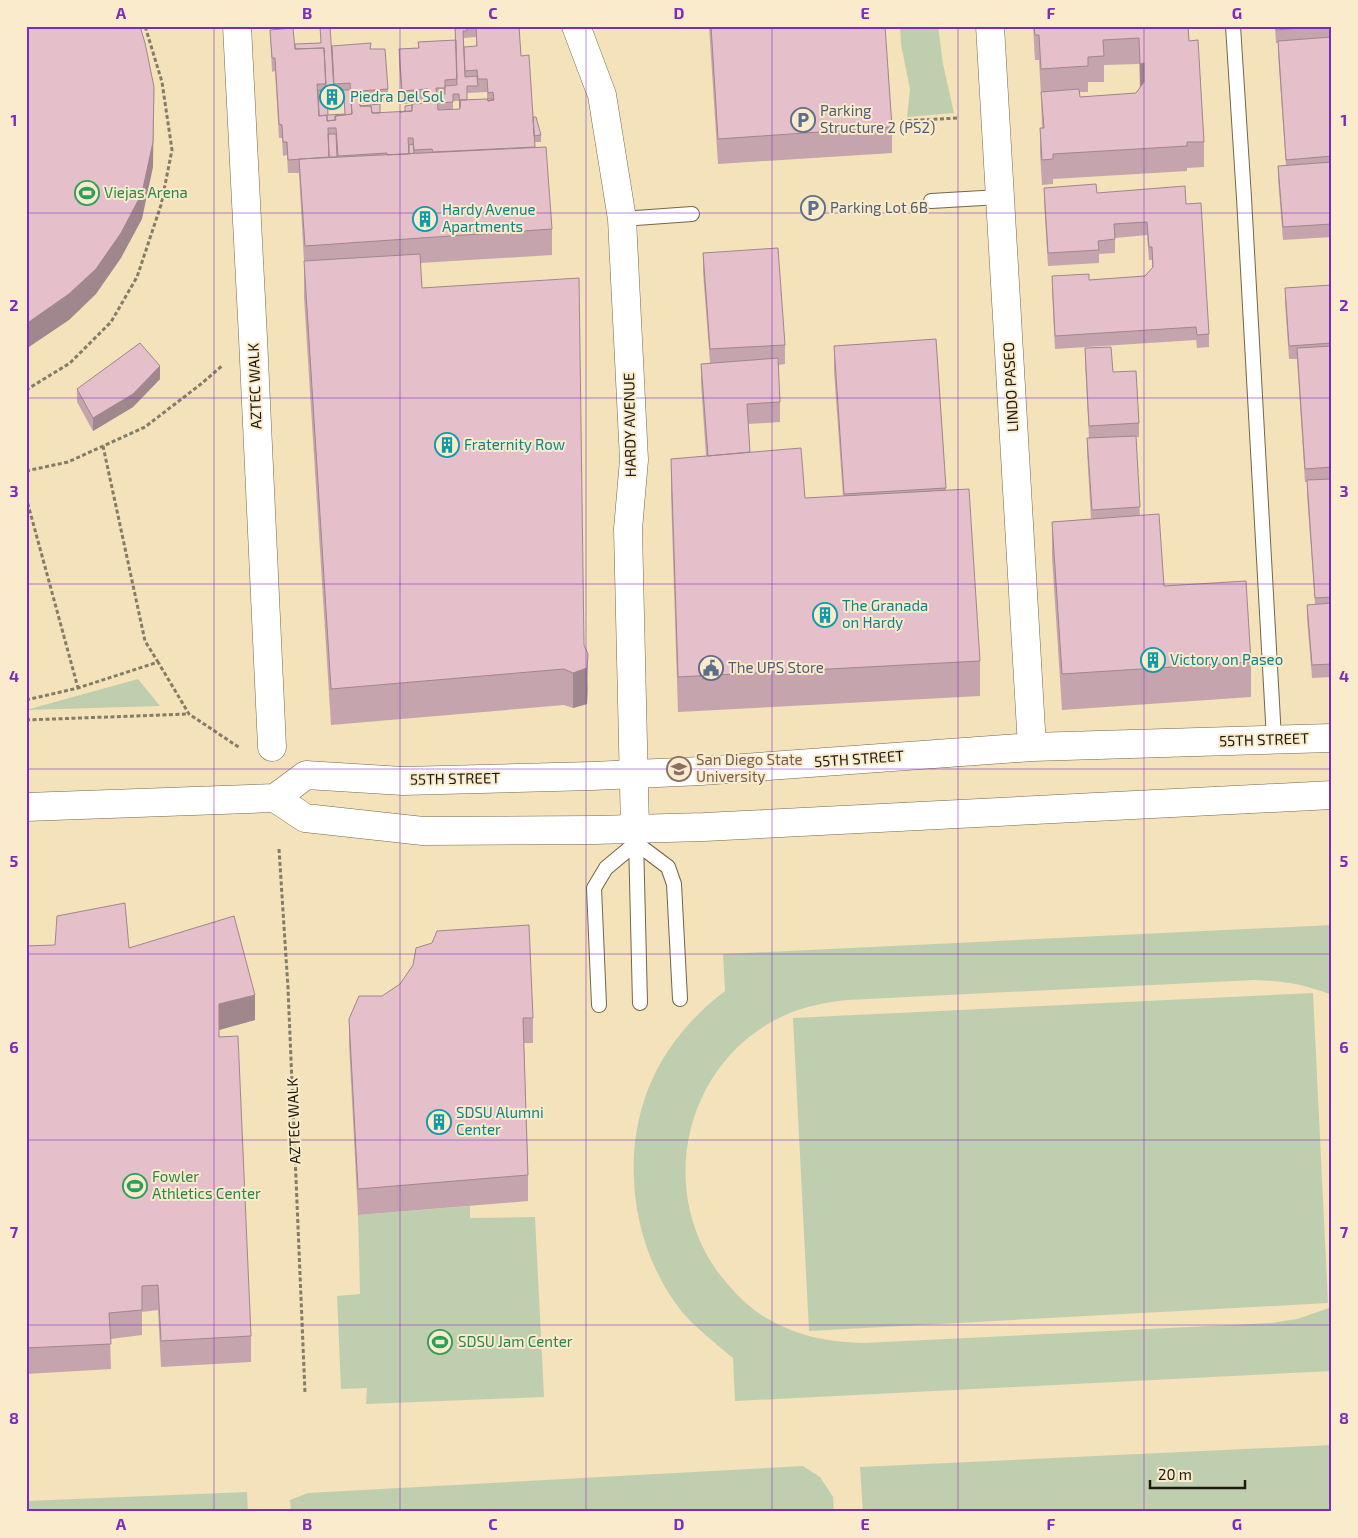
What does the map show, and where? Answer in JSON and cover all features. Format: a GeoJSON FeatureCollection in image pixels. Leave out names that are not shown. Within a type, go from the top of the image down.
{"type":"FeatureCollection","features":[{"type":"Feature","properties":{"kind":"street","name":"AZTEC WALK"},"geometry":{"type":"LineString","coordinates":[[236,26],[254,338],[272,747]]}},
{"type":"Feature","properties":{"kind":"street","name":"HARDY AVENUE"},"geometry":{"type":"LineString","coordinates":[[576,26],[602,95],[622,218],[634,460],[628,529],[635,836]]}},
{"type":"Feature","properties":{"kind":"street","name":"LINDO PASEO"},"geometry":{"type":"LineString","coordinates":[[990,26],[1032,747]]}},
{"type":"Feature","properties":{"kind":"street","name":"55TH STREET"},"geometry":{"type":"LineString","coordinates":[[274,798],[306,776],[403,781],[592,776],[1032,747],[1332,738]]}},
{"type":"Feature","properties":{"kind":"street"},"geometry":{"type":"LineString","coordinates":[[26,807],[274,798],[305,818],[423,831],[635,836],[1332,795]]}},
{"type":"Feature","properties":{"kind":"lane"},"geometry":{"type":"LineString","coordinates":[[1233,26],[1274,739]]}},
{"type":"Feature","properties":{"kind":"lane"},"geometry":{"type":"LineString","coordinates":[[931,201],[1000,197]]}},
{"type":"Feature","properties":{"kind":"lane"},"geometry":{"type":"LineString","coordinates":[[622,218],[692,214]]}},
{"type":"Feature","properties":{"kind":"lane"},"geometry":{"type":"LineString","coordinates":[[635,836],[668,866],[674,884],[680,999]]}},
{"type":"Feature","properties":{"kind":"lane"},"geometry":{"type":"LineString","coordinates":[[635,836],[640,1003]]}},
{"type":"Feature","properties":{"kind":"lane"},"geometry":{"type":"LineString","coordinates":[[599,1005],[594,888],[606,868],[635,836]]}},
{"type":"Feature","properties":{"kind":"path"},"geometry":{"type":"LineString","coordinates":[[26,390],[70,363],[111,322],[137,277],[161,205],[172,150],[162,82],[145,26]]}},
{"type":"Feature","properties":{"kind":"path"},"geometry":{"type":"LineString","coordinates":[[901,121],[958,118]]}},
{"type":"Feature","properties":{"kind":"path"},"geometry":{"type":"LineString","coordinates":[[26,471],[68,462],[145,427],[201,384],[254,338]]}},
{"type":"Feature","properties":{"kind":"path"},"geometry":{"type":"LineString","coordinates":[[103,446],[145,641],[189,714],[240,748]]}},
{"type":"Feature","properties":{"kind":"path"},"geometry":{"type":"LineString","coordinates":[[26,497],[78,688]]}},
{"type":"Feature","properties":{"kind":"path"},"geometry":{"type":"LineString","coordinates":[[26,700],[78,688],[158,662]]}},
{"type":"Feature","properties":{"kind":"path"},"geometry":{"type":"LineString","coordinates":[[26,720],[189,714]]}},
{"type":"Feature","properties":{"kind":"path","name":"AZTEC WALK"},"geometry":{"type":"LineString","coordinates":[[279,849],[288,988],[305,1393]]}},
{"type":"Feature","properties":{"kind":"shaded area","name":"San Diego State University"},"geometry":{"type":"Polygon","coordinates":[[[26,26],[1332,26],[1332,1512],[26,1512],[26,26]]]}},
{"type":"Feature","properties":{"kind":"green space"},"geometry":{"type":"Polygon","coordinates":[[[900,26],[938,26],[943,64],[954,113],[907,117],[910,89],[901,44],[900,26]]]}},
{"type":"Feature","properties":{"kind":"green space"},"geometry":{"type":"Polygon","coordinates":[[[138,679],[160,706],[26,710],[138,679]]]}},
{"type":"Feature","properties":{"kind":"green space"},"geometry":{"type":"Polygon","coordinates":[[[1332,925],[1332,995],[1294,984],[1254,980],[847,1000],[795,1011],[759,1030],[730,1055],[708,1086],[693,1120],[686,1157],[687,1195],[697,1233],[715,1268],[749,1306],[775,1323],[799,1333],[837,1341],[864,1343],[1271,1323],[1297,1319],[1332,1307],[1332,1371],[735,1401],[733,1358],[706,1336],[682,1312],[663,1283],[648,1251],[638,1217],[634,1182],[635,1146],[641,1111],[653,1078],[670,1048],[682,1032],[702,1010],[725,991],[723,954],[1332,925]]]}},
{"type":"Feature","properties":{"kind":"green space"},"geometry":{"type":"Polygon","coordinates":[[[1313,993],[1328,1303],[809,1331],[793,1018],[1313,993]]]}},
{"type":"Feature","properties":{"kind":"green space","name":"SDSU Jam Center"},"geometry":{"type":"Polygon","coordinates":[[[470,1206],[470,1218],[535,1217],[544,1397],[366,1404],[367,1388],[341,1389],[337,1296],[360,1294],[358,1215],[470,1206]]]}},
{"type":"Feature","properties":{"kind":"green space"},"geometry":{"type":"Polygon","coordinates":[[[1332,1445],[1332,1512],[863,1512],[860,1467],[1332,1445]]]}},
{"type":"Feature","properties":{"kind":"green space"},"geometry":{"type":"Polygon","coordinates":[[[803,1466],[820,1477],[833,1497],[834,1512],[291,1512],[290,1500],[308,1493],[803,1466]]]}},
{"type":"Feature","properties":{"kind":"green space"},"geometry":{"type":"Polygon","coordinates":[[[247,1492],[248,1512],[26,1512],[26,1501],[247,1492]]]}},
{"type":"Feature","properties":{"kind":"building","name":"Viejas Arena"},"geometry":{"type":"Polygon","coordinates":[[[26,26],[140,26],[154,87],[153,142],[142,193],[121,233],[96,269],[69,294],[26,324],[26,26]]]}},
{"type":"Feature","properties":{"kind":"building"},"geometry":{"type":"Polygon","coordinates":[[[320,26],[330,26],[334,90],[350,90],[352,114],[335,116],[335,120],[327,121],[327,115],[319,116],[318,91],[326,90],[324,48],[295,49],[295,44],[321,43],[320,26]],[[344,96],[327,97],[328,115],[345,114],[344,96]]]}},
{"type":"Feature","properties":{"kind":"building"},"geometry":{"type":"Polygon","coordinates":[[[455,26],[467,26],[467,31],[463,31],[465,77],[477,76],[478,86],[467,86],[467,100],[460,100],[460,107],[459,94],[453,94],[453,102],[437,103],[436,95],[445,94],[445,86],[457,85],[455,26]]]}},
{"type":"Feature","properties":{"kind":"building","name":"Piedra Del Sol"},"geometry":{"type":"Polygon","coordinates":[[[476,26],[519,26],[521,56],[529,55],[535,147],[433,152],[432,149],[414,150],[413,138],[408,138],[409,154],[387,155],[387,153],[338,156],[336,128],[328,128],[329,157],[288,160],[287,142],[283,142],[282,125],[279,124],[275,58],[272,58],[270,30],[293,28],[295,49],[324,48],[326,84],[317,84],[319,116],[327,115],[327,121],[336,120],[335,116],[352,114],[350,83],[334,84],[332,46],[371,43],[370,49],[385,49],[388,89],[359,91],[360,106],[371,106],[372,113],[412,111],[412,104],[429,103],[428,89],[402,91],[399,49],[419,48],[418,42],[456,40],[457,79],[445,80],[445,88],[436,88],[438,110],[460,109],[460,100],[494,100],[493,92],[488,93],[487,79],[478,79],[477,70],[465,71],[464,47],[477,46],[476,26]]]}},
{"type":"Feature","properties":{"kind":"building","name":"Parking Structure 2 (PS2)"},"geometry":{"type":"Polygon","coordinates":[[[711,26],[885,26],[892,127],[718,139],[711,26]]]}},
{"type":"Feature","properties":{"kind":"building"},"geometry":{"type":"Polygon","coordinates":[[[1034,26],[1188,26],[1189,41],[1198,40],[1204,142],[1187,142],[1187,146],[1053,154],[1053,159],[1042,160],[1040,128],[1044,128],[1041,92],[1079,89],[1080,97],[1136,93],[1144,82],[1144,63],[1140,64],[1139,38],[1103,40],[1104,56],[1088,57],[1088,66],[1041,69],[1039,35],[1035,35],[1034,26]]]}},
{"type":"Feature","properties":{"kind":"building"},"geometry":{"type":"Polygon","coordinates":[[[1276,26],[1325,26],[1276,30],[1276,26]]]}},
{"type":"Feature","properties":{"kind":"building"},"geometry":{"type":"Polygon","coordinates":[[[1332,37],[1332,156],[1286,160],[1278,41],[1332,37]]]}},
{"type":"Feature","properties":{"kind":"building"},"geometry":{"type":"Polygon","coordinates":[[[380,104],[380,113],[372,113],[371,106],[360,106],[380,104]]]}},
{"type":"Feature","properties":{"kind":"building"},"geometry":{"type":"Polygon","coordinates":[[[412,105],[412,111],[400,112],[405,111],[405,106],[412,105]]]}},
{"type":"Feature","properties":{"kind":"building"},"geometry":{"type":"Polygon","coordinates":[[[533,117],[536,117],[541,135],[534,136],[533,117]]]}},
{"type":"Feature","properties":{"kind":"building"},"geometry":{"type":"Polygon","coordinates":[[[328,134],[336,134],[337,157],[329,157],[328,134]]]}},
{"type":"Feature","properties":{"kind":"building"},"geometry":{"type":"Polygon","coordinates":[[[413,144],[414,153],[409,154],[409,145],[413,144]]]}},
{"type":"Feature","properties":{"kind":"building","name":"Hardy Avenue Apartments"},"geometry":{"type":"Polygon","coordinates":[[[546,147],[552,229],[305,246],[299,159],[546,147]]]}},
{"type":"Feature","properties":{"kind":"building"},"geometry":{"type":"Polygon","coordinates":[[[1332,162],[1332,224],[1283,227],[1278,166],[1332,162]]]}},
{"type":"Feature","properties":{"kind":"building"},"geometry":{"type":"Polygon","coordinates":[[[1096,184],[1097,193],[1185,186],[1186,204],[1201,203],[1209,334],[1197,335],[1196,327],[1055,336],[1052,276],[1089,274],[1089,280],[1145,276],[1153,267],[1152,247],[1149,247],[1147,222],[1114,224],[1115,239],[1098,241],[1099,250],[1048,253],[1044,188],[1096,184]]]}},
{"type":"Feature","properties":{"kind":"building"},"geometry":{"type":"Polygon","coordinates":[[[778,248],[785,345],[710,349],[703,253],[778,248]]]}},
{"type":"Feature","properties":{"kind":"building","name":"Fraternity Row"},"geometry":{"type":"Polygon","coordinates":[[[420,254],[422,288],[579,278],[584,645],[588,654],[587,668],[573,673],[564,669],[331,689],[304,261],[420,254]]]}},
{"type":"Feature","properties":{"kind":"building"},"geometry":{"type":"Polygon","coordinates":[[[1332,285],[1332,343],[1289,346],[1285,288],[1332,285]]]}},
{"type":"Feature","properties":{"kind":"building"},"geometry":{"type":"Polygon","coordinates":[[[936,339],[946,488],[844,494],[834,346],[936,339]]]}},
{"type":"Feature","properties":{"kind":"building"},"geometry":{"type":"Polygon","coordinates":[[[140,343],[160,366],[133,394],[93,418],[77,389],[140,343]]]}},
{"type":"Feature","properties":{"kind":"building"},"geometry":{"type":"Polygon","coordinates":[[[1332,346],[1332,467],[1305,469],[1297,348],[1332,346]]]}},
{"type":"Feature","properties":{"kind":"building"},"geometry":{"type":"Polygon","coordinates":[[[1111,347],[1113,372],[1136,371],[1139,423],[1089,426],[1085,348],[1111,347]]]}},
{"type":"Feature","properties":{"kind":"building"},"geometry":{"type":"Polygon","coordinates":[[[778,358],[780,402],[747,404],[750,452],[708,456],[701,364],[778,358]]]}},
{"type":"Feature","properties":{"kind":"building"},"geometry":{"type":"Polygon","coordinates":[[[1136,436],[1140,507],[1092,510],[1087,438],[1136,436]]]}},
{"type":"Feature","properties":{"kind":"building","name":"The Granada on Hardy"},"geometry":{"type":"Polygon","coordinates":[[[801,448],[805,498],[969,489],[980,661],[678,677],[671,459],[801,448]]]}},
{"type":"Feature","properties":{"kind":"building"},"geometry":{"type":"Polygon","coordinates":[[[1332,479],[1332,597],[1315,598],[1307,480],[1332,479]]]}},
{"type":"Feature","properties":{"kind":"building","name":"Victory on Paseo"},"geometry":{"type":"Polygon","coordinates":[[[1159,514],[1164,586],[1246,581],[1251,662],[1062,674],[1052,522],[1159,514]]]}},
{"type":"Feature","properties":{"kind":"building"},"geometry":{"type":"Polygon","coordinates":[[[1332,603],[1332,664],[1312,665],[1307,605],[1332,603]]]}},
{"type":"Feature","properties":{"kind":"building","name":"Fowler Athletics Center"},"geometry":{"type":"Polygon","coordinates":[[[125,903],[129,948],[234,916],[255,995],[219,1004],[219,1037],[238,1036],[251,1336],[161,1341],[158,1285],[142,1286],[142,1310],[109,1313],[111,1344],[26,1348],[26,946],[55,945],[57,916],[125,903]]]}},
{"type":"Feature","properties":{"kind":"building","name":"SDSU Alumni Center"},"geometry":{"type":"Polygon","coordinates":[[[529,925],[533,1018],[523,1018],[528,1175],[358,1189],[349,1019],[359,996],[382,996],[400,984],[413,965],[416,948],[432,943],[437,931],[529,925]]]}},
{"type":"Feature","properties":{"kind":"place","name":"Piedra Del Sol"},"geometry":{"type":"Point","coordinates":[332,97]}},
{"type":"Feature","properties":{"kind":"place","name":"Parking Structure 2 (PS2)"},"geometry":{"type":"Point","coordinates":[803,120]}},
{"type":"Feature","properties":{"kind":"place","name":"Viejas Arena"},"geometry":{"type":"Point","coordinates":[87,193]}},
{"type":"Feature","properties":{"kind":"place","name":"Parking Lot 6B"},"geometry":{"type":"Point","coordinates":[813,208]}},
{"type":"Feature","properties":{"kind":"place","name":"Hardy Avenue Apartments"},"geometry":{"type":"Point","coordinates":[425,219]}},
{"type":"Feature","properties":{"kind":"place","name":"Fraternity Row"},"geometry":{"type":"Point","coordinates":[447,445]}},
{"type":"Feature","properties":{"kind":"place","name":"The Granada on Hardy"},"geometry":{"type":"Point","coordinates":[825,615]}},
{"type":"Feature","properties":{"kind":"place","name":"Victory on Paseo"},"geometry":{"type":"Point","coordinates":[1153,660]}},
{"type":"Feature","properties":{"kind":"place","name":"The UPS Store"},"geometry":{"type":"Point","coordinates":[711,668]}},
{"type":"Feature","properties":{"kind":"place","name":"San Diego State University"},"geometry":{"type":"Point","coordinates":[679,769]}},
{"type":"Feature","properties":{"kind":"place","name":"SDSU Alumni Center"},"geometry":{"type":"Point","coordinates":[439,1122]}},
{"type":"Feature","properties":{"kind":"place","name":"Fowler Athletics Center"},"geometry":{"type":"Point","coordinates":[135,1186]}},
{"type":"Feature","properties":{"kind":"place","name":"SDSU Jam Center"},"geometry":{"type":"Point","coordinates":[440,1342]}}]}
